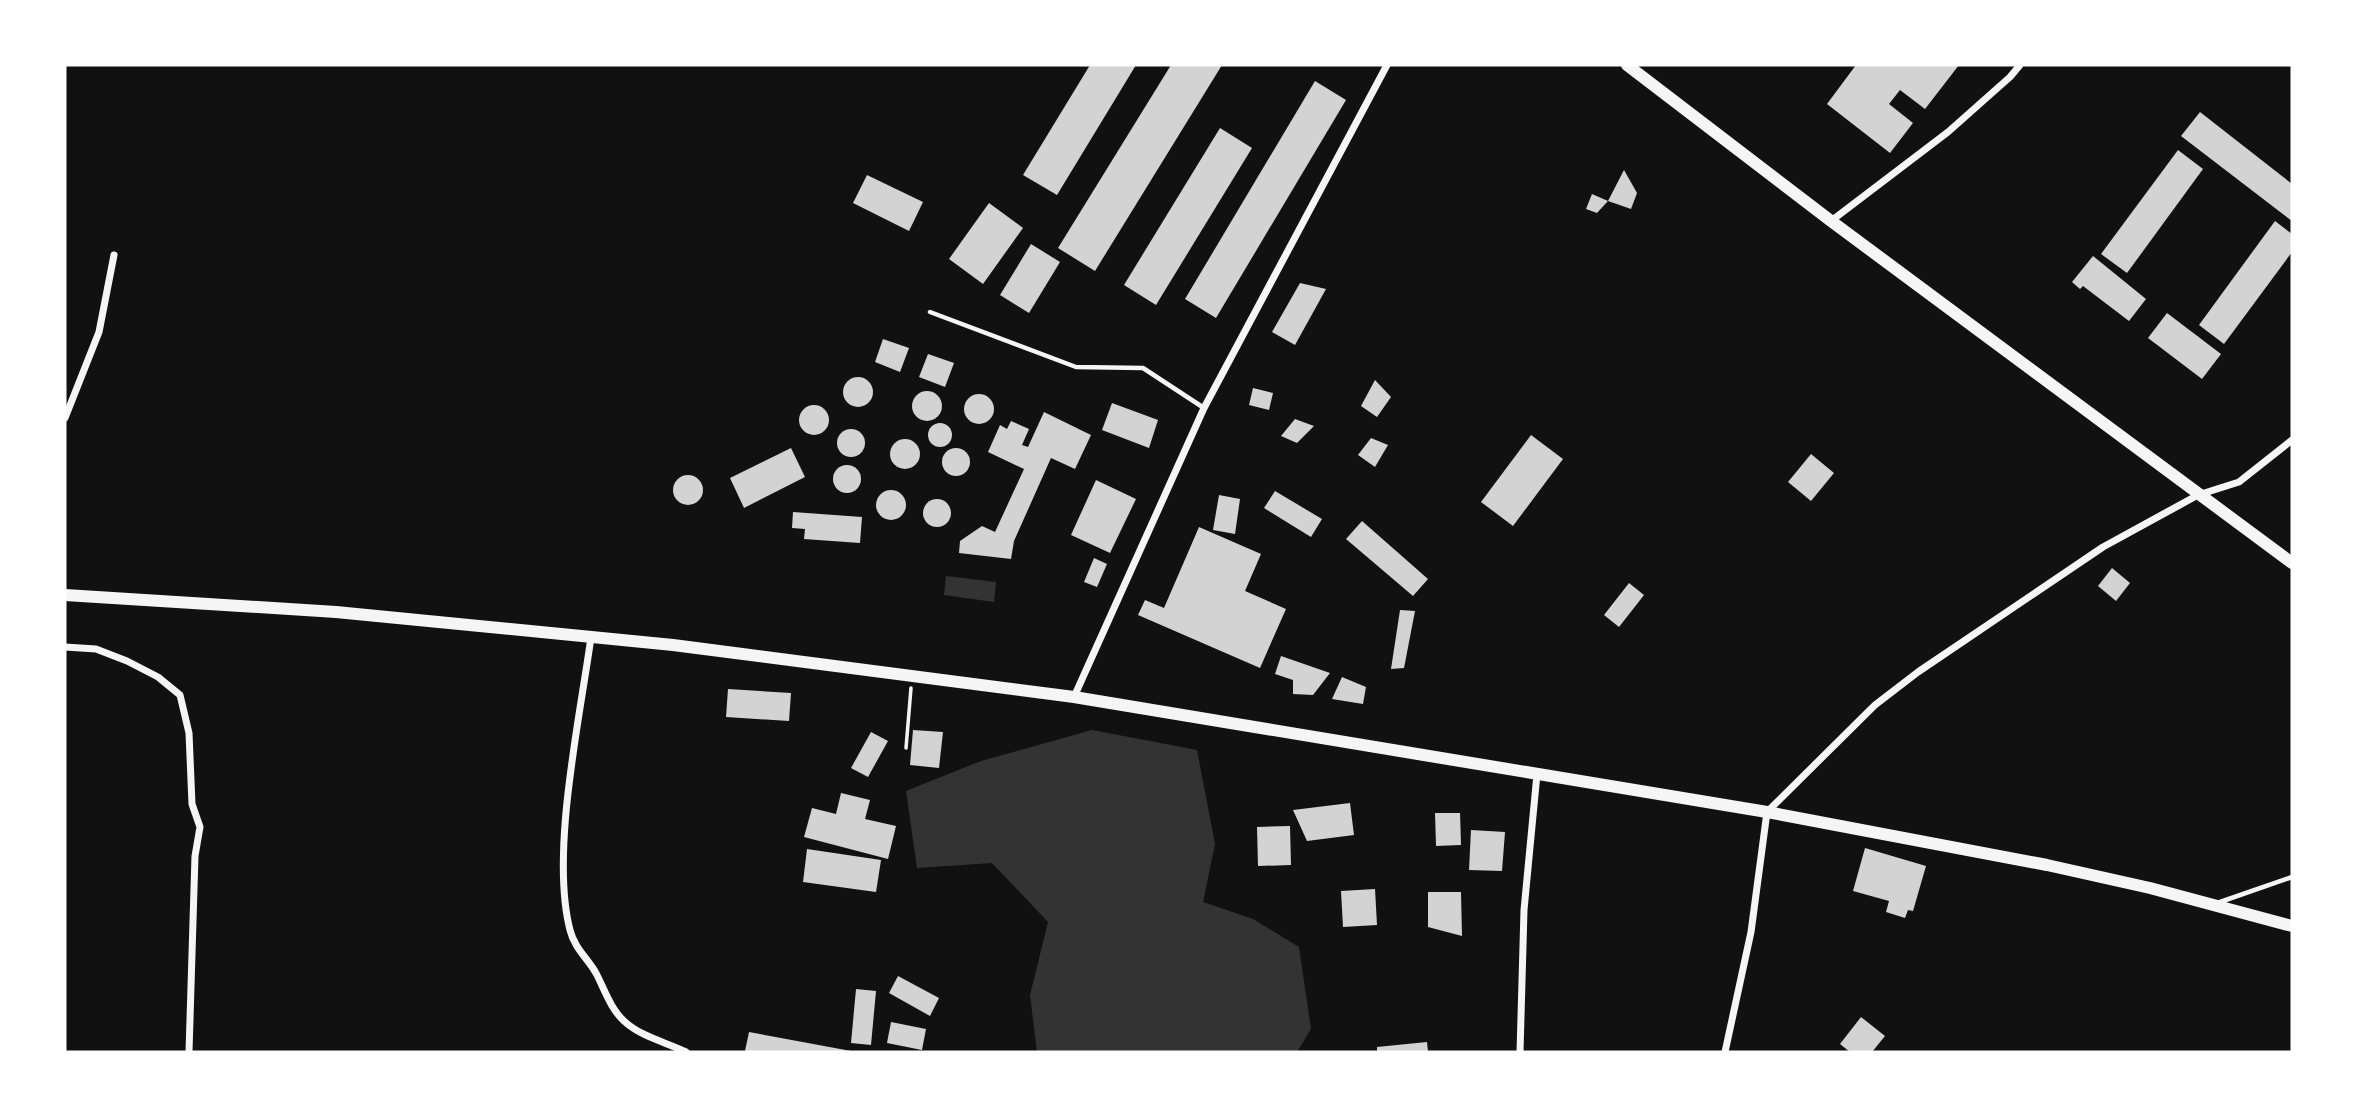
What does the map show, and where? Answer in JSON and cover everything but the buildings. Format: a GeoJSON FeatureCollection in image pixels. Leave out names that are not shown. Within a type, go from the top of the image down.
{"type":"FeatureCollection","features":[{"type":"Feature","properties":{"kind":"main road"},"geometry":{"type":"LineString","coordinates":[[1627,65],[1831,221],[2292,563]]}},
{"type":"Feature","properties":{"kind":"main road"},"geometry":{"type":"LineString","coordinates":[[65,595],[336,612],[591,637],[1074,697],[1767,812],[2047,865],[2292,926]]}},
{"type":"Feature","properties":{"kind":"street"},"geometry":{"type":"LineString","coordinates":[[1074,697],[1204,408],[1387,65]]}},
{"type":"Feature","properties":{"kind":"street"},"geometry":{"type":"LineString","coordinates":[[1831,221],[1948,132],[2020,65]]}},
{"type":"Feature","properties":{"kind":"street"},"geometry":{"type":"LineString","coordinates":[[65,418],[99,332],[114,256]]}},
{"type":"Feature","properties":{"kind":"street"},"geometry":{"type":"LineString","coordinates":[[1725,1052],[1751,932],[1767,812],[1875,705],[1917,672],[2103,547],[2198,495],[2239,482],[2292,440]]}},
{"type":"Feature","properties":{"kind":"street"},"geometry":{"type":"LineString","coordinates":[[591,637],[565,839],[565,904],[570,932],[578,952],[597,974],[602,989],[622,1019],[636,1031],[686,1052]]}},
{"type":"Feature","properties":{"kind":"street"},"geometry":{"type":"LineString","coordinates":[[65,647],[96,649],[127,661],[158,677],[180,695],[189,733],[192,804],[200,827],[195,856],[189,1052]]}},
{"type":"Feature","properties":{"kind":"street"},"geometry":{"type":"LineString","coordinates":[[1520,1052],[1524,910],[1537,772]]}},
{"type":"Feature","properties":{"kind":"lane"},"geometry":{"type":"LineString","coordinates":[[930,312],[1076,367],[1143,368],[1204,408]]}},
{"type":"Feature","properties":{"kind":"lane"},"geometry":{"type":"LineString","coordinates":[[2213,905],[2292,877]]}},
{"type":"Feature","properties":{"kind":"path"},"geometry":{"type":"LineString","coordinates":[[906,748],[912,676]]}},
{"type":"Feature","properties":{"kind":"shaded area"},"geometry":{"type":"Polygon","coordinates":[[[946,576],[996,582],[994,602],[944,595],[946,576]]]}},
{"type":"Feature","properties":{"kind":"shaded area"},"geometry":{"type":"Polygon","coordinates":[[[1092,730],[1197,750],[1215,844],[1203,902],[1253,919],[1299,947],[1311,1029],[1297,1052],[1037,1052],[1030,995],[1048,922],[992,863],[917,868],[906,791],[981,761],[1092,730]]]}}]}
